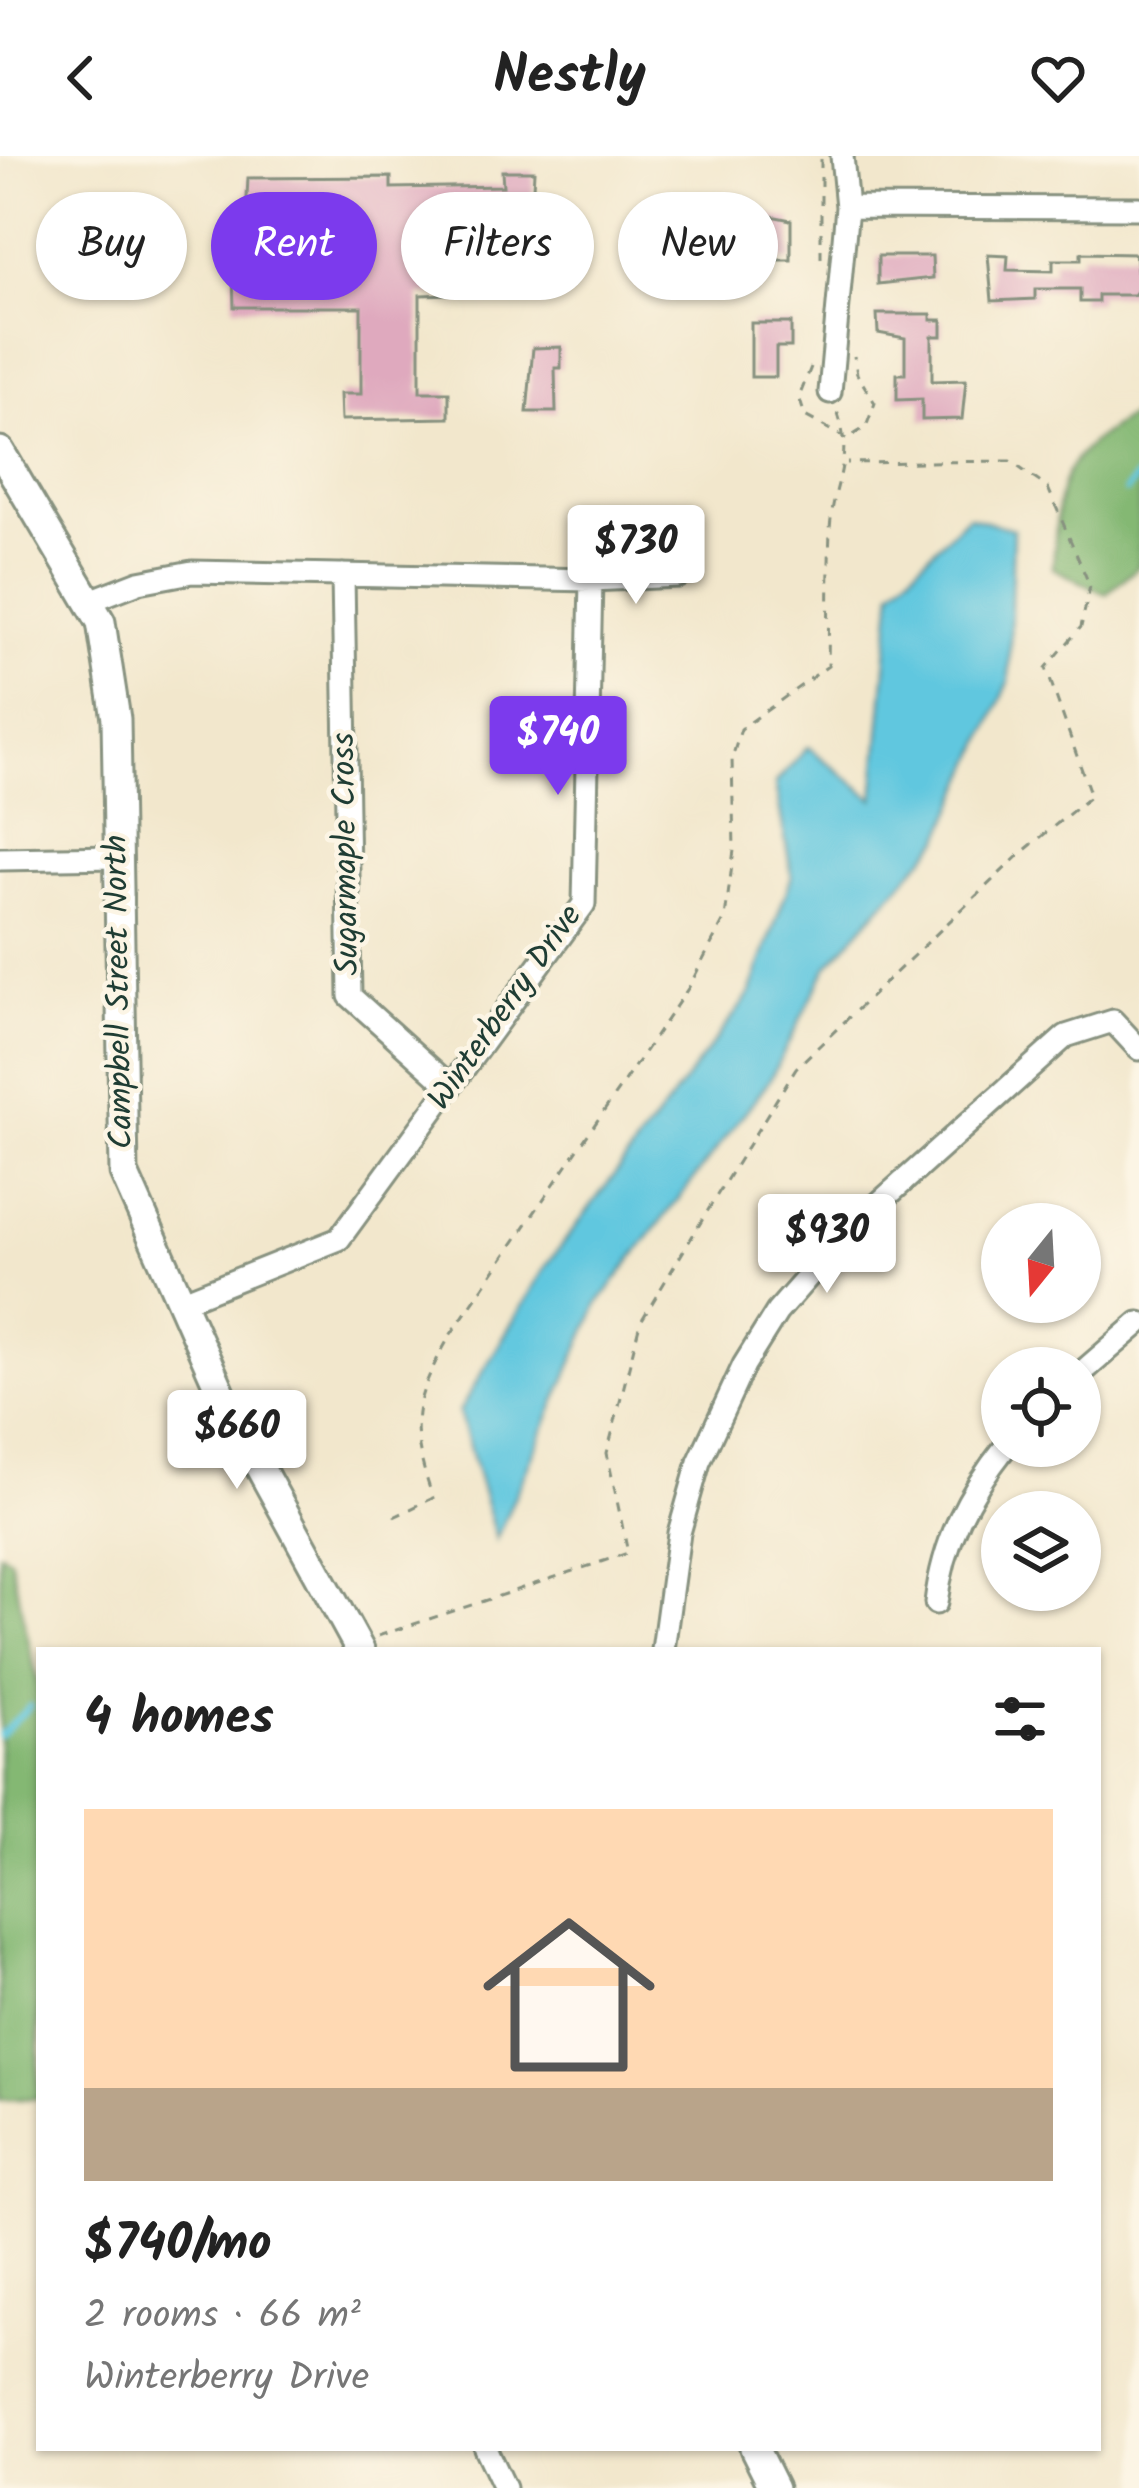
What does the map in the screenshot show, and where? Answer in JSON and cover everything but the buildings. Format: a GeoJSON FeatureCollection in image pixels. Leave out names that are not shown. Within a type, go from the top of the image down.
{"type":"FeatureCollection","features":[{"type":"Feature","properties":{"kind":"street"},"geometry":{"type":"LineString","coordinates":[[830,392],[847,207],[842,156]]}},
{"type":"Feature","properties":{"kind":"street"},"geometry":{"type":"LineString","coordinates":[[847,207],[1139,208]]}},
{"type":"Feature","properties":{"kind":"street","name":"Campbell Street North"},"geometry":{"type":"LineString","coordinates":[[0,451],[101,622],[116,719],[124,1173],[231,1415],[358,1647]]}},
{"type":"Feature","properties":{"kind":"street"},"geometry":{"type":"LineString","coordinates":[[90,602],[139,582],[192,572],[591,580],[678,576]]}},
{"type":"Feature","properties":{"kind":"street","name":"Sugarmaple Cross"},"geometry":{"type":"LineString","coordinates":[[343,575],[350,997],[451,1088]]}},
{"type":"Feature","properties":{"kind":"street","name":"Winterberry Drive"},"geometry":{"type":"LineString","coordinates":[[181,1302],[339,1239],[584,904],[591,580]]}},
{"type":"Feature","properties":{"kind":"street"},"geometry":{"type":"LineString","coordinates":[[0,860],[117,857]]}},
{"type":"Feature","properties":{"kind":"street"},"geometry":{"type":"LineString","coordinates":[[663,1647],[680,1533],[700,1462],[744,1365],[800,1284],[849,1230],[1066,1036],[1113,1021],[1139,1049]]}},
{"type":"Feature","properties":{"kind":"street"},"geometry":{"type":"LineString","coordinates":[[1101,1356],[1139,1323]]}},
{"type":"Feature","properties":{"kind":"street"},"geometry":{"type":"LineString","coordinates":[[936,1603],[940,1564],[954,1528],[989,1467]]}},
{"type":"Feature","properties":{"kind":"street"},"geometry":{"type":"LineString","coordinates":[[486,2451],[504,2488]]}},
{"type":"Feature","properties":{"kind":"street"},"geometry":{"type":"LineString","coordinates":[[755,2451],[773,2488]]}},
{"type":"Feature","properties":{"kind":"path"},"geometry":{"type":"LineString","coordinates":[[821,156],[821,275]]}},
{"type":"Feature","properties":{"kind":"path"},"geometry":{"type":"LineString","coordinates":[[847,439],[866,427],[874,403],[857,374],[851,342]]}},
{"type":"Feature","properties":{"kind":"path"},"geometry":{"type":"LineString","coordinates":[[814,360],[799,397],[805,416],[847,439]]}},
{"type":"Feature","properties":{"kind":"path"},"geometry":{"type":"LineString","coordinates":[[394,1517],[433,1498],[412,1419],[421,1387],[451,1334],[689,988],[725,919],[734,850],[732,758],[741,729],[828,667],[830,526],[836,487],[847,463],[847,439],[830,392]]}},
{"type":"Feature","properties":{"kind":"path"},"geometry":{"type":"LineString","coordinates":[[361,1647],[406,1623],[473,1606],[628,1553],[607,1453],[640,1323],[763,1121],[796,1068],[1020,854],[1091,796],[1046,668],[1081,627],[1090,586],[1048,488],[1010,461],[847,463]]}},
{"type":"Feature","properties":{"kind":"green space"},"geometry":{"type":"Polygon","coordinates":[[[1139,411],[1139,566],[1106,594],[1053,568],[1061,490],[1077,458],[1139,411]]]}},
{"type":"Feature","properties":{"kind":"green space"},"geometry":{"type":"Polygon","coordinates":[[[0,1553],[10,1558],[36,1675],[36,2098],[0,2100],[0,1553]]]}},
{"type":"Feature","properties":{"kind":"water"},"geometry":{"type":"Polygon","coordinates":[[[968,516],[1013,529],[1009,682],[940,840],[827,967],[769,1081],[599,1302],[496,1539],[459,1412],[546,1266],[750,994],[792,876],[775,784],[808,747],[874,799],[893,590],[968,516]]]}},
{"type":"Feature","properties":{"kind":"waterway"},"geometry":{"type":"LineString","coordinates":[[1126,491],[1139,475]]}},
{"type":"Feature","properties":{"kind":"waterway"},"geometry":{"type":"LineString","coordinates":[[0,1735],[30,1706]]}}]}
